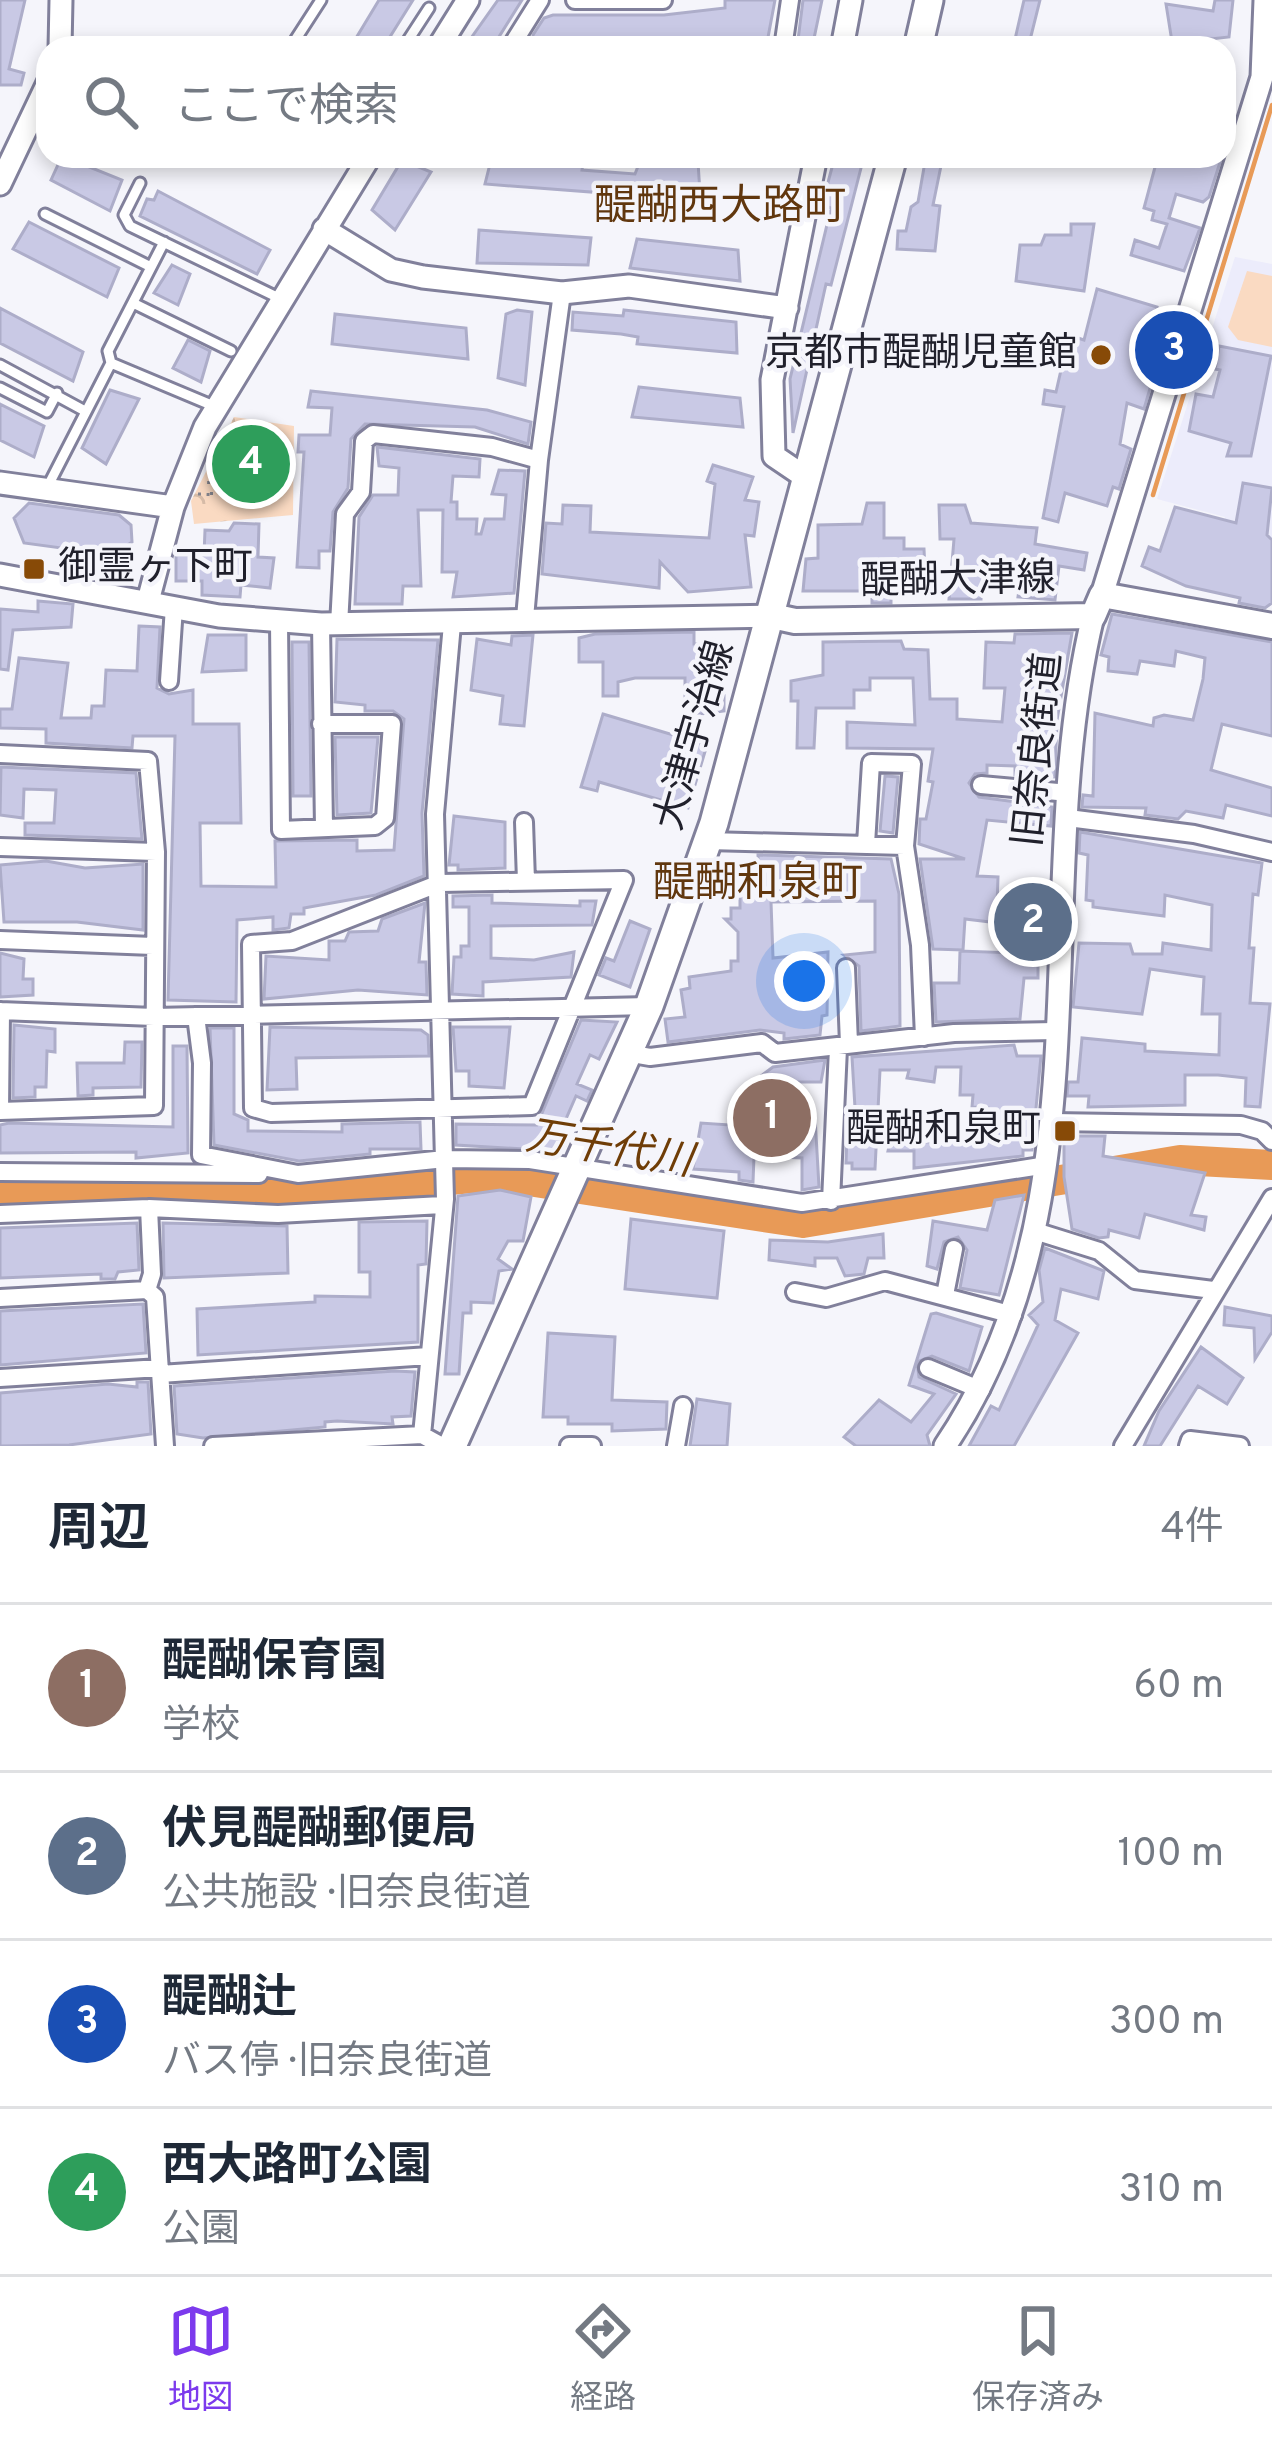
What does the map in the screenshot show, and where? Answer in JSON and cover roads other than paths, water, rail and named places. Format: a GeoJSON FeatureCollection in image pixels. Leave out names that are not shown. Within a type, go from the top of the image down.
{"type":"FeatureCollection","features":[{"type":"Feature","properties":{"kind":"main road"},"geometry":{"type":"LineString","coordinates":[[921,36],[929,0]]}},
{"type":"Feature","properties":{"kind":"main road","name":"大津宇治線"},"geometry":{"type":"LineString","coordinates":[[452,1446],[649,1006],[708,841],[889,168]]}},
{"type":"Feature","properties":{"kind":"main road","name":"醍醐大津線"},"geometry":{"type":"LineString","coordinates":[[772,616],[795,621],[1098,606],[1272,626]]}},
{"type":"Feature","properties":{"kind":"street"},"geometry":{"type":"LineString","coordinates":[[60,36],[62,0]]}},
{"type":"Feature","properties":{"kind":"street"},"geometry":{"type":"LineString","coordinates":[[446,36],[468,0]]}},
{"type":"Feature","properties":{"kind":"street"},"geometry":{"type":"LineString","coordinates":[[518,36],[540,0]]}},
{"type":"Feature","properties":{"kind":"street"},"geometry":{"type":"LineString","coordinates":[[575,0],[663,0]]}},
{"type":"Feature","properties":{"kind":"street"},"geometry":{"type":"LineString","coordinates":[[785,36],[790,0]]}},
{"type":"Feature","properties":{"kind":"street"},"geometry":{"type":"LineString","coordinates":[[844,36],[851,0]]}},
{"type":"Feature","properties":{"kind":"street","name":"旧奈良街道"},"geometry":{"type":"LineString","coordinates":[[1236,161],[1262,77],[1265,0]]}},
{"type":"Feature","properties":{"kind":"street"},"geometry":{"type":"LineString","coordinates":[[0,184],[36,108]]}},
{"type":"Feature","properties":{"kind":"street"},"geometry":{"type":"LineString","coordinates":[[148,602],[173,507],[281,299],[362,168]]}},
{"type":"Feature","properties":{"kind":"street"},"geometry":{"type":"LineString","coordinates":[[805,477],[774,455],[769,421],[814,168]]}},
{"type":"Feature","properties":{"kind":"street","name":"旧奈良街道"},"geometry":{"type":"LineString","coordinates":[[947,1446],[981,1390],[1013,1315],[1038,1232],[1053,1122],[1076,701],[1098,606],[1234,168]]}},
{"type":"Feature","properties":{"kind":"street"},"geometry":{"type":"LineString","coordinates":[[324,229],[391,271],[562,293],[629,286],[787,308]]}},
{"type":"Feature","properties":{"kind":"street"},"geometry":{"type":"LineString","coordinates":[[525,618],[539,460],[562,293]]}},
{"type":"Feature","properties":{"kind":"street"},"geometry":{"type":"LineString","coordinates":[[324,828],[321,724],[330,624],[345,514],[361,492],[364,441],[373,434],[406,436],[492,447],[539,460]]}},
{"type":"Feature","properties":{"kind":"street"},"geometry":{"type":"LineString","coordinates":[[0,483],[173,507]]}},
{"type":"Feature","properties":{"kind":"street"},"geometry":{"type":"LineString","coordinates":[[0,574],[175,608],[279,622],[452,624],[525,618],[772,616]]}},
{"type":"Feature","properties":{"kind":"street"},"geometry":{"type":"LineString","coordinates":[[169,681],[175,608]]}},
{"type":"Feature","properties":{"kind":"street"},"geometry":{"type":"LineString","coordinates":[[279,622],[281,830],[375,826],[385,818],[392,724],[321,724]]}},
{"type":"Feature","properties":{"kind":"street"},"geometry":{"type":"LineString","coordinates":[[422,1435],[444,1202],[435,814],[452,624]]}},
{"type":"Feature","properties":{"kind":"street"},"geometry":{"type":"LineString","coordinates":[[0,754],[148,761],[156,852],[153,946],[154,1016],[154,1106],[0,1111],[1,1011],[154,1016],[196,1016],[649,1006]]}},
{"type":"Feature","properties":{"kind":"street"},"geometry":{"type":"LineString","coordinates":[[866,844],[871,763],[912,764],[905,846],[920,945],[924,1037]]}},
{"type":"Feature","properties":{"kind":"street"},"geometry":{"type":"LineString","coordinates":[[981,785],[1069,793]]}},
{"type":"Feature","properties":{"kind":"street"},"geometry":{"type":"LineString","coordinates":[[1068,818],[1194,834],[1272,852]]}},
{"type":"Feature","properties":{"kind":"street"},"geometry":{"type":"LineString","coordinates":[[524,823],[526,881]]}},
{"type":"Feature","properties":{"kind":"street"},"geometry":{"type":"LineString","coordinates":[[708,841],[905,846]]}},
{"type":"Feature","properties":{"kind":"street"},"geometry":{"type":"LineString","coordinates":[[0,847],[156,852]]}},
{"type":"Feature","properties":{"kind":"street"},"geometry":{"type":"LineString","coordinates":[[624,880],[532,1106],[271,1113],[254,1108],[251,944],[292,941],[440,883],[526,881],[624,880]]}},
{"type":"Feature","properties":{"kind":"street"},"geometry":{"type":"LineString","coordinates":[[0,940],[153,946]]}},
{"type":"Feature","properties":{"kind":"street"},"geometry":{"type":"LineString","coordinates":[[830,1201],[846,968]]}},
{"type":"Feature","properties":{"kind":"street"},"geometry":{"type":"LineString","coordinates":[[196,1016],[202,1064],[201,1155],[271,1172]]}},
{"type":"Feature","properties":{"kind":"street"},"geometry":{"type":"LineString","coordinates":[[627,1053],[650,1057],[762,1043],[775,1053],[924,1037],[1055,1031]]}},
{"type":"Feature","properties":{"kind":"street"},"geometry":{"type":"LineString","coordinates":[[1053,1122],[1240,1125],[1262,1131],[1272,1141]]}},
{"type":"Feature","properties":{"kind":"street"},"geometry":{"type":"LineString","coordinates":[[0,1172],[271,1172],[530,1160],[572,1179],[751,1199],[830,1201],[1046,1176]]}},
{"type":"Feature","properties":{"kind":"street"},"geometry":{"type":"LineString","coordinates":[[1123,1446],[1272,1198]]}},
{"type":"Feature","properties":{"kind":"street"},"geometry":{"type":"LineString","coordinates":[[0,1214],[149,1208],[278,1214],[444,1202]]}},
{"type":"Feature","properties":{"kind":"street"},"geometry":{"type":"LineString","coordinates":[[149,1208],[147,1290],[155,1298],[165,1446]]}},
{"type":"Feature","properties":{"kind":"street"},"geometry":{"type":"LineString","coordinates":[[1038,1232],[1100,1251],[1135,1280],[1213,1290]]}},
{"type":"Feature","properties":{"kind":"street"},"geometry":{"type":"LineString","coordinates":[[945,1295],[954,1249]]}},
{"type":"Feature","properties":{"kind":"street"},"geometry":{"type":"LineString","coordinates":[[795,1292],[826,1298],[885,1281],[1013,1315]]}},
{"type":"Feature","properties":{"kind":"street"},"geometry":{"type":"LineString","coordinates":[[0,1298],[147,1290]]}},
{"type":"Feature","properties":{"kind":"street"},"geometry":{"type":"LineString","coordinates":[[0,1378],[429,1356]]}},
{"type":"Feature","properties":{"kind":"street"},"geometry":{"type":"LineString","coordinates":[[928,1368],[981,1390]]}},
{"type":"Feature","properties":{"kind":"street"},"geometry":{"type":"LineString","coordinates":[[676,1446],[683,1406]]}},
{"type":"Feature","properties":{"kind":"street"},"geometry":{"type":"LineString","coordinates":[[213,1446],[422,1435],[442,1446]]}},
{"type":"Feature","properties":{"kind":"street"},"geometry":{"type":"LineString","coordinates":[[1188,1446],[1190,1440],[1240,1446]]}},
{"type":"Feature","properties":{"kind":"street"},"geometry":{"type":"LineString","coordinates":[[569,1446],[592,1446]]}},
{"type":"Feature","properties":{"kind":"lane"},"geometry":{"type":"LineString","coordinates":[[298,36],[321,0]]}},
{"type":"Feature","properties":{"kind":"lane"},"geometry":{"type":"LineString","coordinates":[[411,36],[429,8]]}},
{"type":"Feature","properties":{"kind":"lane"},"geometry":{"type":"LineString","coordinates":[[140,183],[124,215],[130,226],[281,299]]}},
{"type":"Feature","properties":{"kind":"lane"},"geometry":{"type":"LineString","coordinates":[[45,214],[151,267]]}},
{"type":"Feature","properties":{"kind":"lane"},"geometry":{"type":"LineString","coordinates":[[51,480],[111,363],[108,351],[164,242]]}},
{"type":"Feature","properties":{"kind":"lane"},"geometry":{"type":"LineString","coordinates":[[133,303],[231,351]]}},
{"type":"Feature","properties":{"kind":"lane"},"geometry":{"type":"LineString","coordinates":[[111,363],[217,418]]}},
{"type":"Feature","properties":{"kind":"lane"},"geometry":{"type":"LineString","coordinates":[[0,365],[85,412]]}},
{"type":"Feature","properties":{"kind":"lane"},"geometry":{"type":"LineString","coordinates":[[0,388],[47,412],[57,394]]}},
{"type":"Feature","properties":{"kind":"waterway"},"geometry":{"type":"LineString","coordinates":[[1153,495],[1272,105]]}},
{"type":"Feature","properties":{"kind":"waterway","name":"万千代川"},"geometry":{"type":"LineString","coordinates":[[0,1189],[164,1184],[310,1192],[496,1176],[803,1223],[1180,1160],[1272,1165]]}},
{"type":"Feature","properties":{"kind":"place","name":"醍醐辻"},"geometry":{"type":"Point","coordinates":[1174,350]}},
{"type":"Feature","properties":{"kind":"place","name":"京都市醍醐児童館"},"geometry":{"type":"Point","coordinates":[1101,355]}},
{"type":"Feature","properties":{"kind":"place","name":"西大路町公園"},"geometry":{"type":"Point","coordinates":[251,464]}},
{"type":"Feature","properties":{"kind":"place","name":"御霊ヶ下町"},"geometry":{"type":"Point","coordinates":[34,569]}},
{"type":"Feature","properties":{"kind":"place","name":"伏見醍醐郵便局"},"geometry":{"type":"Point","coordinates":[1033,922]}},
{"type":"Feature","properties":{"kind":"place","name":"醍醐保育園"},"geometry":{"type":"Point","coordinates":[772,1118]}},
{"type":"Feature","properties":{"kind":"place","name":"醍醐和泉町"},"geometry":{"type":"Point","coordinates":[1065,1131]}},
{"type":"Feature","properties":{"kind":"district","name":"醍醐西大路町"},"geometry":{"type":"Point","coordinates":[720,208]}},
{"type":"Feature","properties":{"kind":"district","name":"醍醐和泉町"},"geometry":{"type":"Point","coordinates":[758,885]}}]}
